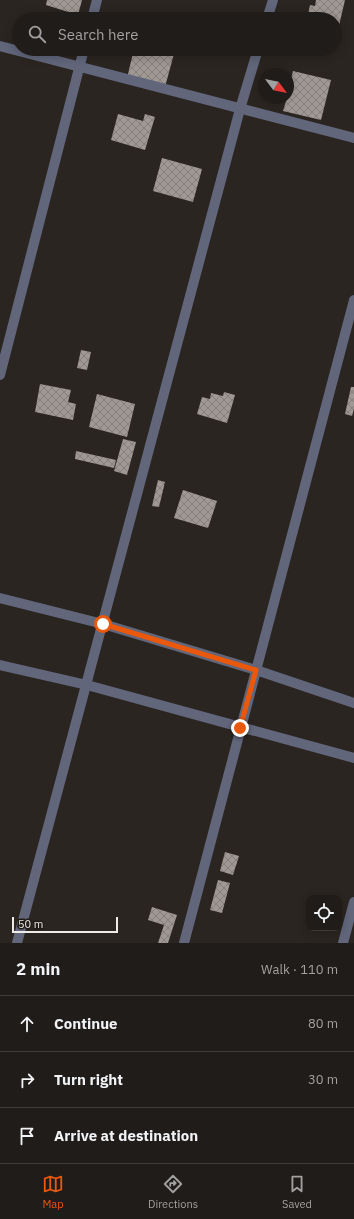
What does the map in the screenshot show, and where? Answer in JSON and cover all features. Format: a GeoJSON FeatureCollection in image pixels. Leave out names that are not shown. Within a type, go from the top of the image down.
{"type":"FeatureCollection","features":[{"type":"Feature","properties":{"kind":"street"},"geometry":{"type":"LineString","coordinates":[[94,12],[97,0]]}},
{"type":"Feature","properties":{"kind":"street"},"geometry":{"type":"LineString","coordinates":[[269,12],[273,0]]}},
{"type":"Feature","properties":{"kind":"street"},"geometry":{"type":"LineString","coordinates":[[0,46],[12,49]]}},
{"type":"Feature","properties":{"kind":"street"},"geometry":{"type":"LineString","coordinates":[[40,56],[354,138]]}},
{"type":"Feature","properties":{"kind":"street"},"geometry":{"type":"LineString","coordinates":[[0,375],[82,56]]}},
{"type":"Feature","properties":{"kind":"street"},"geometry":{"type":"LineString","coordinates":[[17,943],[240,108],[256,56]]}},
{"type":"Feature","properties":{"kind":"street"},"geometry":{"type":"LineString","coordinates":[[184,943],[354,300]]}},
{"type":"Feature","properties":{"kind":"street"},"geometry":{"type":"LineString","coordinates":[[0,598],[103,624],[256,670],[354,703]]}},
{"type":"Feature","properties":{"kind":"street"},"geometry":{"type":"LineString","coordinates":[[0,665],[87,685],[354,758]]}},
{"type":"Feature","properties":{"kind":"street"},"geometry":{"type":"LineString","coordinates":[[343,943],[354,902]]}},
{"type":"Feature","properties":{"kind":"building"},"geometry":{"type":"Polygon","coordinates":[[[47,0],[82,0],[79,12],[68,12],[46,5],[47,0]]]}},
{"type":"Feature","properties":{"kind":"building"},"geometry":{"type":"Polygon","coordinates":[[[316,0],[345,0],[342,13],[308,12],[310,5],[315,6],[316,0]]]}},
{"type":"Feature","properties":{"kind":"building"},"geometry":{"type":"Polygon","coordinates":[[[132,56],[173,56],[165,87],[127,78],[132,56]]]}},
{"type":"Feature","properties":{"kind":"building"},"geometry":{"type":"Polygon","coordinates":[[[294,71],[331,80],[321,120],[283,111],[285,104],[294,104],[294,71]]]}},
{"type":"Feature","properties":{"kind":"building"},"geometry":{"type":"Polygon","coordinates":[[[118,114],[143,121],[145,114],[155,117],[145,150],[111,140],[118,114]]]}},
{"type":"Feature","properties":{"kind":"building"},"geometry":{"type":"Polygon","coordinates":[[[162,158],[202,169],[193,202],[153,191],[162,158]]]}},
{"type":"Feature","properties":{"kind":"building"},"geometry":{"type":"Polygon","coordinates":[[[81,350],[91,352],[87,370],[77,368],[81,350]]]}},
{"type":"Feature","properties":{"kind":"building"},"geometry":{"type":"Polygon","coordinates":[[[40,384],[71,390],[68,402],[76,404],[73,420],[35,412],[40,384]]]}},
{"type":"Feature","properties":{"kind":"building"},"geometry":{"type":"Polygon","coordinates":[[[351,387],[354,387],[354,409],[352,416],[345,414],[351,387]]]}},
{"type":"Feature","properties":{"kind":"building"},"geometry":{"type":"Polygon","coordinates":[[[224,392],[235,395],[227,423],[197,414],[202,397],[210,399],[211,393],[223,396],[224,392]]]}},
{"type":"Feature","properties":{"kind":"building"},"geometry":{"type":"Polygon","coordinates":[[[97,394],[135,404],[127,437],[89,427],[97,394]]]}},
{"type":"Feature","properties":{"kind":"building"},"geometry":{"type":"Polygon","coordinates":[[[123,439],[136,442],[127,475],[114,471],[123,439]]]}},
{"type":"Feature","properties":{"kind":"building"},"geometry":{"type":"Polygon","coordinates":[[[76,451],[116,460],[114,468],[75,459],[76,451]]]}},
{"type":"Feature","properties":{"kind":"building"},"geometry":{"type":"Polygon","coordinates":[[[158,480],[165,482],[159,507],[152,506],[158,480]]]}},
{"type":"Feature","properties":{"kind":"building"},"geometry":{"type":"Polygon","coordinates":[[[183,490],[217,501],[208,528],[174,518],[183,490]]]}},
{"type":"Feature","properties":{"kind":"building"},"geometry":{"type":"Polygon","coordinates":[[[225,852],[239,856],[233,875],[220,871],[225,852]]]}},
{"type":"Feature","properties":{"kind":"building"},"geometry":{"type":"Polygon","coordinates":[[[218,880],[230,883],[222,913],[210,910],[218,880]]]}},
{"type":"Feature","properties":{"kind":"building"},"geometry":{"type":"Polygon","coordinates":[[[152,907],[177,915],[168,943],[158,943],[164,925],[148,920],[152,907]]]}},
{"type":"Feature","properties":{"kind":"route"},"geometry":{"type":"LineString","coordinates":[[103,624],[256,670],[240,728]]}}]}
